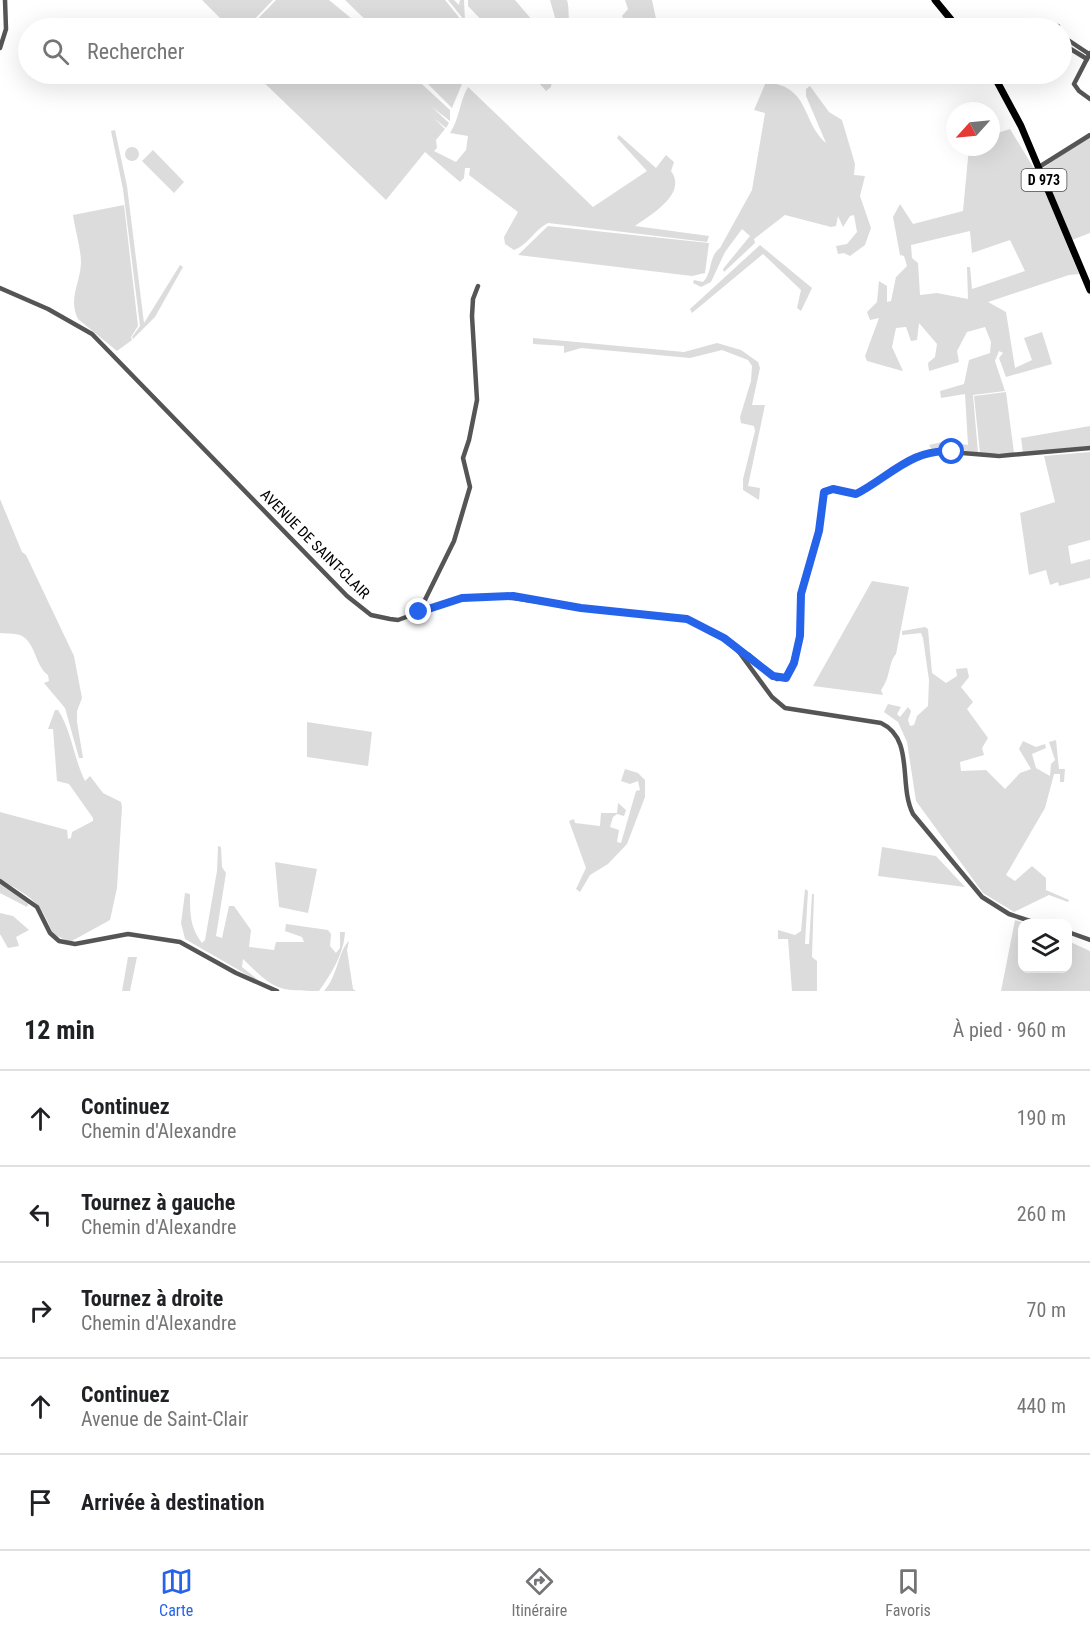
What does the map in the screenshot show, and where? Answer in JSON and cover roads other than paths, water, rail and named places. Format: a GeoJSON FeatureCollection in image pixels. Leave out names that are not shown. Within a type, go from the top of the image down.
{"type":"FeatureCollection","features":[{"type":"Feature","properties":{"kind":"main road"},"geometry":{"type":"LineString","coordinates":[[935,0],[950,18]]}},
{"type":"Feature","properties":{"kind":"main road","name":"D 973"},"geometry":{"type":"LineString","coordinates":[[998,84],[1021,126],[1090,290]]}},
{"type":"Feature","properties":{"kind":"street"},"geometry":{"type":"LineString","coordinates":[[0,48],[6,29],[5,0]]}},
{"type":"Feature","properties":{"kind":"street"},"geometry":{"type":"LineString","coordinates":[[1072,45],[1088,56]]}},
{"type":"Feature","properties":{"kind":"street"},"geometry":{"type":"LineString","coordinates":[[1072,49],[1088,56]]}},
{"type":"Feature","properties":{"kind":"street"},"geometry":{"type":"LineString","coordinates":[[1088,56],[1074,84],[1090,99]]}},
{"type":"Feature","properties":{"kind":"street"},"geometry":{"type":"LineString","coordinates":[[1039,167],[1090,135]]}},
{"type":"Feature","properties":{"kind":"street"},"geometry":{"type":"LineString","coordinates":[[419,612],[454,541],[470,487],[462,458],[469,440],[477,400],[472,316],[473,299],[478,286]]}},
{"type":"Feature","properties":{"kind":"street","name":"AVENUE DE SAINT-CLAIR"},"geometry":{"type":"LineString","coordinates":[[0,288],[61,316],[92,334],[363,610],[371,615],[398,620],[462,598],[513,596],[581,608],[687,619],[710,629],[739,652],[772,697],[785,708],[881,723],[891,728],[900,741],[906,800],[913,814],[982,897],[1009,914],[1024,919]]}},
{"type":"Feature","properties":{"kind":"street"},"geometry":{"type":"LineString","coordinates":[[739,652],[749,655],[777,679],[786,678],[789,675],[800,636],[801,594],[819,531],[824,492],[833,489],[856,494],[908,460],[938,451],[1008,456],[1090,448]]}},
{"type":"Feature","properties":{"kind":"street"},"geometry":{"type":"LineString","coordinates":[[0,881],[37,907],[50,933],[58,941],[75,944],[136,935],[180,942],[236,973],[278,991]]}},
{"type":"Feature","properties":{"kind":"street"},"geometry":{"type":"LineString","coordinates":[[1072,933],[1090,940]]}}]}
